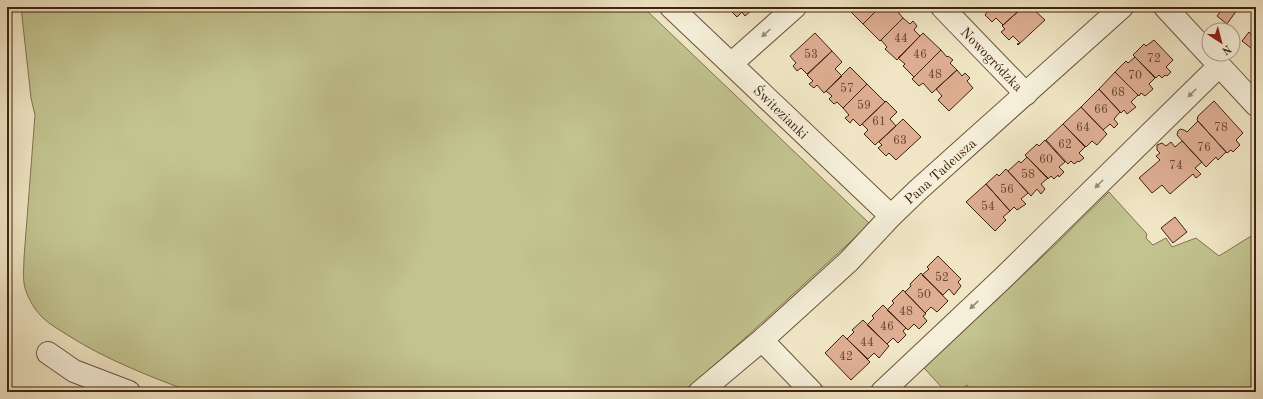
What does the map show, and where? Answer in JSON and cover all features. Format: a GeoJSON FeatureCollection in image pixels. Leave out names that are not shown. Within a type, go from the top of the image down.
{"type":"FeatureCollection","features":[{"type":"Feature","properties":{"kind":"street","name":"Świtezianki"},"geometry":{"type":"LineString","coordinates":[[671,7],[891,216]]}},
{"type":"Feature","properties":{"kind":"street"},"geometry":{"type":"LineString","coordinates":[[732,64],[795,7]]}},
{"type":"Feature","properties":{"kind":"street","name":"Nowogródzka"},"geometry":{"type":"LineString","coordinates":[[942,7],[1026,94]]}},
{"type":"Feature","properties":{"kind":"street","name":"Pana Tadeusza"},"geometry":{"type":"LineString","coordinates":[[700,392],[762,340],[849,261],[891,216],[1122,7]]}},
{"type":"Feature","properties":{"kind":"street"},"geometry":{"type":"LineString","coordinates":[[1165,7],[1256,105]]}},
{"type":"Feature","properties":{"kind":"street"},"geometry":{"type":"LineString","coordinates":[[882,392],[1003,278],[1219,66]]}},
{"type":"Feature","properties":{"kind":"street"},"geometry":{"type":"LineString","coordinates":[[762,340],[811,392]]}},
{"type":"Feature","properties":{"kind":"street"},"geometry":{"type":"LineString","coordinates":[[48,353],[74,371],[129,392]]}},
{"type":"Feature","properties":{"kind":"green space"},"geometry":{"type":"Polygon","coordinates":[[[21,7],[643,7],[870,224],[694,383],[680,392],[191,392],[128,367],[83,345],[45,320],[32,305],[25,287],[24,258],[35,115],[31,98],[21,7]]]}},
{"type":"Feature","properties":{"kind":"green space"},"geometry":{"type":"Polygon","coordinates":[[[1109,192],[1147,234],[1146,238],[1153,245],[1166,238],[1172,247],[1196,238],[1219,256],[1256,233],[1256,392],[971,392],[967,385],[959,392],[946,392],[924,368],[1109,192]]]}},
{"type":"Feature","properties":{"kind":"building"},"geometry":{"type":"Polygon","coordinates":[[[727,7],[749,7],[752,10],[745,16],[742,12],[737,17],[727,7]]]}},
{"type":"Feature","properties":{"kind":"building"},"geometry":{"type":"Polygon","coordinates":[[[846,7],[880,7],[863,24],[846,7]]]}},
{"type":"Feature","properties":{"kind":"building"},"geometry":{"type":"Polygon","coordinates":[[[880,7],[900,7],[901,9],[898,12],[903,18],[880,41],[863,24],[880,7]]]}},
{"type":"Feature","properties":{"kind":"building"},"geometry":{"type":"Polygon","coordinates":[[[1023,7],[1003,25],[996,18],[992,22],[985,15],[988,11],[985,8],[1023,7]]]}},
{"type":"Feature","properties":{"kind":"building"},"geometry":{"type":"Polygon","coordinates":[[[1023,7],[1031,7],[1045,20],[1018,45],[1017,44],[1020,43],[1013,36],[1009,40],[1001,32],[1005,29],[1002,26],[1023,7]]]}},
{"type":"Feature","properties":{"kind":"building"},"geometry":{"type":"Polygon","coordinates":[[[1213,7],[1239,7],[1228,22],[1224,22],[1217,16],[1220,12],[1213,7]]]}},
{"type":"Feature","properties":{"kind":"building"},"geometry":{"type":"Polygon","coordinates":[[[903,18],[910,24],[913,21],[917,26],[914,30],[920,36],[897,60],[885,49],[887,47],[881,40],[903,18]]]}},
{"type":"Feature","properties":{"kind":"building"},"geometry":{"type":"Polygon","coordinates":[[[1256,28],[1256,52],[1242,41],[1249,32],[1251,34],[1256,28]]]}},
{"type":"Feature","properties":{"kind":"building"},"geometry":{"type":"Polygon","coordinates":[[[815,33],[832,51],[807,74],[801,68],[797,71],[793,66],[796,63],[790,56],[815,33]]]}},
{"type":"Feature","properties":{"kind":"building"},"geometry":{"type":"Polygon","coordinates":[[[923,33],[941,50],[914,77],[903,66],[905,64],[898,58],[923,33]]]}},
{"type":"Feature","properties":{"kind":"building"},"geometry":{"type":"Polygon","coordinates":[[[1154,40],[1173,60],[1166,67],[1171,72],[1162,78],[1159,75],[1156,78],[1133,55],[1144,44],[1146,46],[1154,40]]]}},
{"type":"Feature","properties":{"kind":"building"},"geometry":{"type":"Polygon","coordinates":[[[941,50],[947,57],[948,56],[953,60],[950,63],[957,70],[932,93],[923,83],[919,86],[912,79],[941,50]]]}},
{"type":"Feature","properties":{"kind":"building"},"geometry":{"type":"Polygon","coordinates":[[[832,51],[842,62],[835,69],[842,76],[824,93],[817,85],[814,88],[809,84],[813,81],[807,75],[832,51]]]}},
{"type":"Feature","properties":{"kind":"building"},"geometry":{"type":"Polygon","coordinates":[[[1135,57],[1155,78],[1149,84],[1153,89],[1145,96],[1141,93],[1139,96],[1115,72],[1126,61],[1128,63],[1135,57]]]}},
{"type":"Feature","properties":{"kind":"building"},"geometry":{"type":"Polygon","coordinates":[[[850,67],[867,84],[843,108],[837,102],[834,104],[829,99],[832,96],[826,91],[850,67]]]}},
{"type":"Feature","properties":{"kind":"building"},"geometry":{"type":"Polygon","coordinates":[[[957,70],[962,76],[965,73],[970,78],[967,81],[973,88],[949,111],[938,100],[942,96],[936,89],[957,70]]]}},
{"type":"Feature","properties":{"kind":"building"},"geometry":{"type":"Polygon","coordinates":[[[1115,72],[1138,95],[1131,102],[1136,107],[1127,114],[1124,110],[1121,113],[1099,89],[1115,72]]]}},
{"type":"Feature","properties":{"kind":"building"},"geometry":{"type":"Polygon","coordinates":[[[867,84],[885,102],[860,126],[853,119],[850,123],[845,118],[849,115],[843,108],[867,84]]]}},
{"type":"Feature","properties":{"kind":"building"},"geometry":{"type":"Polygon","coordinates":[[[1099,89],[1120,112],[1114,119],[1118,124],[1114,128],[1110,124],[1103,130],[1081,107],[1099,89]]]}},
{"type":"Feature","properties":{"kind":"building"},"geometry":{"type":"Polygon","coordinates":[[[886,101],[897,112],[890,119],[896,126],[875,145],[864,134],[868,130],[862,124],[886,101]]]}},
{"type":"Feature","properties":{"kind":"building"},"geometry":{"type":"Polygon","coordinates":[[[1214,101],[1243,133],[1236,140],[1240,145],[1233,152],[1231,150],[1227,153],[1197,120],[1198,116],[1214,101]]]}},
{"type":"Feature","properties":{"kind":"building"},"geometry":{"type":"Polygon","coordinates":[[[1081,107],[1107,134],[1097,145],[1092,141],[1086,147],[1063,124],[1081,107]]]}},
{"type":"Feature","properties":{"kind":"building"},"geometry":{"type":"Polygon","coordinates":[[[903,119],[921,137],[896,160],[889,153],[886,156],[878,148],[882,145],[879,142],[903,119]]]}},
{"type":"Feature","properties":{"kind":"building"},"geometry":{"type":"Polygon","coordinates":[[[1198,121],[1226,152],[1218,160],[1216,157],[1206,167],[1177,135],[1180,129],[1187,132],[1198,121]]]}},
{"type":"Feature","properties":{"kind":"building"},"geometry":{"type":"Polygon","coordinates":[[[1063,124],[1085,147],[1079,153],[1084,158],[1074,164],[1071,161],[1068,164],[1046,140],[1063,124]]]}},
{"type":"Feature","properties":{"kind":"building"},"geometry":{"type":"Polygon","coordinates":[[[1045,140],[1065,162],[1059,167],[1064,172],[1059,177],[1058,175],[1054,179],[1051,176],[1048,179],[1025,155],[1037,144],[1039,146],[1045,140]]]}},
{"type":"Feature","properties":{"kind":"building"},"geometry":{"type":"Polygon","coordinates":[[[1182,141],[1202,162],[1195,168],[1201,174],[1196,178],[1193,174],[1170,194],[1162,185],[1152,193],[1139,178],[1160,160],[1156,156],[1160,153],[1157,150],[1157,145],[1162,143],[1166,146],[1171,142],[1175,147],[1182,141]]]}},
{"type":"Feature","properties":{"kind":"building"},"geometry":{"type":"Polygon","coordinates":[[[1027,157],[1048,178],[1041,184],[1045,189],[1041,194],[1037,189],[1031,196],[1008,171],[1019,161],[1021,163],[1027,157]]]}},
{"type":"Feature","properties":{"kind":"building"},"geometry":{"type":"Polygon","coordinates":[[[1006,169],[1028,193],[1021,199],[1026,204],[1017,210],[1014,207],[1010,211],[986,184],[997,174],[999,176],[1006,169]]]}},
{"type":"Feature","properties":{"kind":"building"},"geometry":{"type":"Polygon","coordinates":[[[986,184],[1010,211],[1003,217],[1006,220],[995,231],[966,202],[986,184]]]}},
{"type":"Feature","properties":{"kind":"building"},"geometry":{"type":"Polygon","coordinates":[[[1175,217],[1187,232],[1173,243],[1161,228],[1175,217]]]}},
{"type":"Feature","properties":{"kind":"building"},"geometry":{"type":"Polygon","coordinates":[[[938,256],[961,279],[958,282],[961,286],[954,295],[949,289],[943,295],[922,275],[929,269],[927,267],[938,256]]]}},
{"type":"Feature","properties":{"kind":"building"},"geometry":{"type":"Polygon","coordinates":[[[921,273],[948,301],[937,312],[931,307],[925,313],[905,292],[911,286],[910,284],[921,273]]]}},
{"type":"Feature","properties":{"kind":"building"},"geometry":{"type":"Polygon","coordinates":[[[903,290],[926,314],[923,316],[927,321],[919,329],[914,324],[908,330],[887,310],[894,303],[892,301],[903,290]]]}},
{"type":"Feature","properties":{"kind":"building"},"geometry":{"type":"Polygon","coordinates":[[[883,305],[906,328],[903,331],[906,335],[898,343],[893,338],[887,344],[867,325],[874,318],[872,316],[883,305]]]}},
{"type":"Feature","properties":{"kind":"building"},"geometry":{"type":"Polygon","coordinates":[[[863,320],[889,346],[879,358],[874,353],[868,359],[847,339],[854,332],[852,330],[863,320]]]}},
{"type":"Feature","properties":{"kind":"building"},"geometry":{"type":"Polygon","coordinates":[[[843,335],[870,362],[851,380],[825,353],[843,335]]]}}]}
